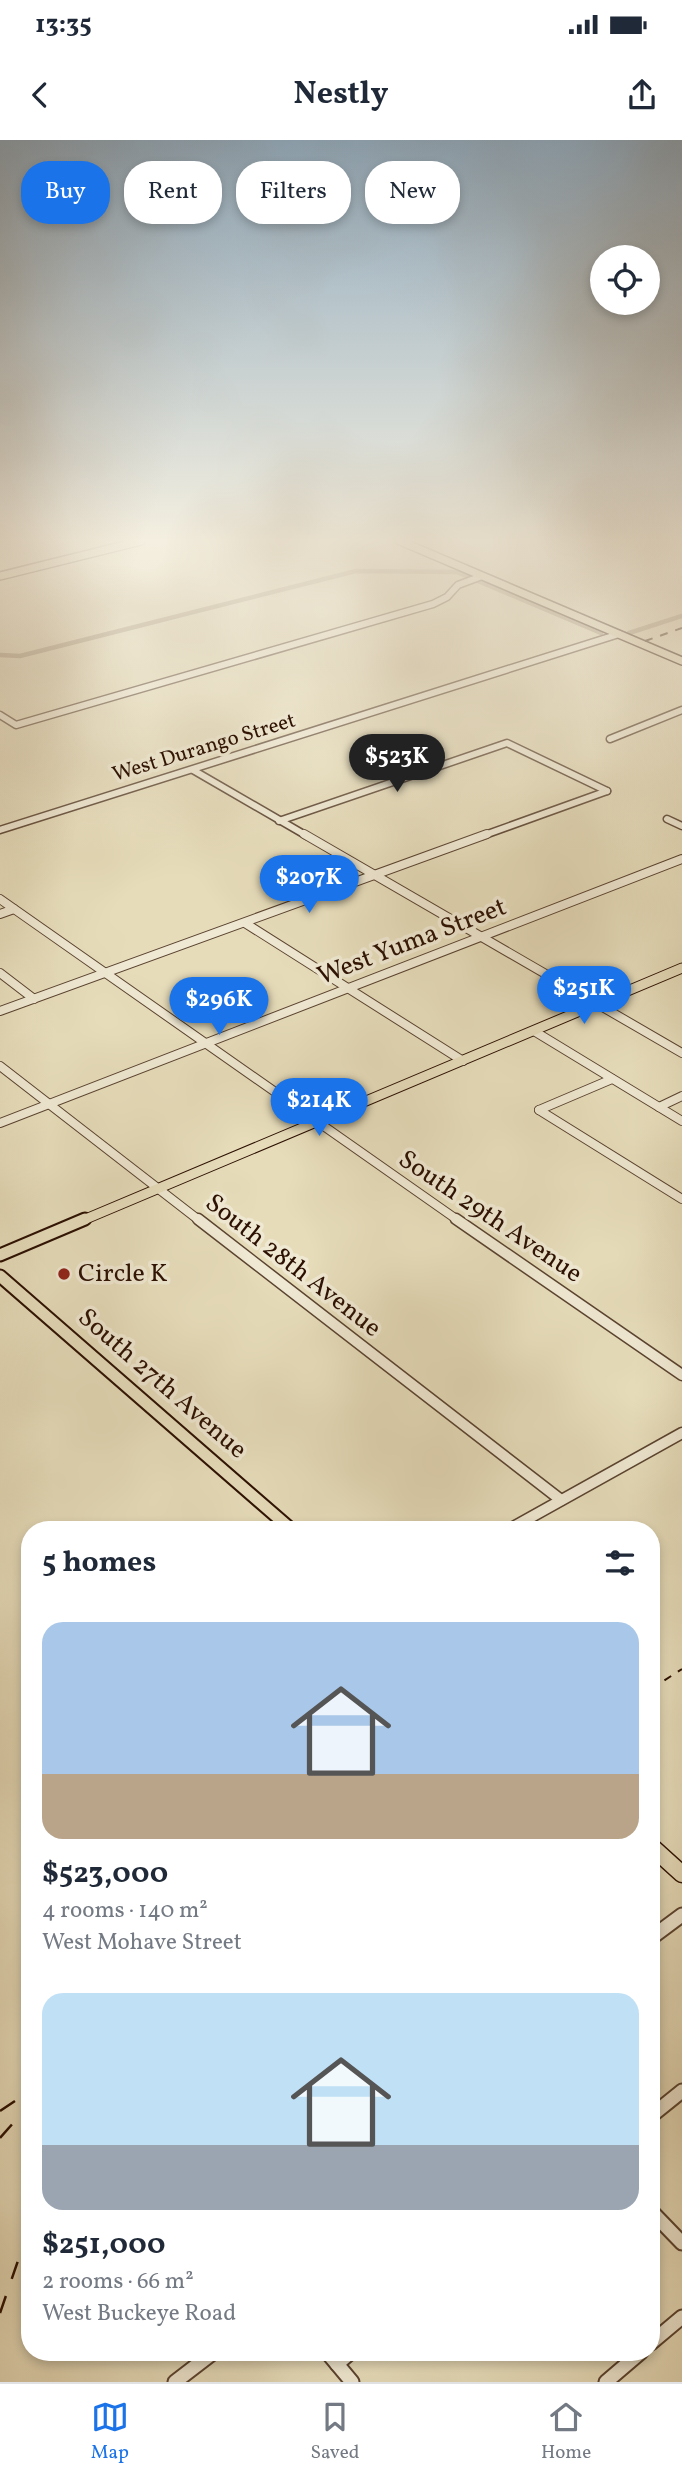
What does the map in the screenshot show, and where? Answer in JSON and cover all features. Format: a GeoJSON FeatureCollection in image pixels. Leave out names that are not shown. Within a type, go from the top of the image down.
{"type":"FeatureCollection","features":[{"type":"Feature","properties":{"kind":"main road"},"geometry":{"type":"LineString","coordinates":[[646,646],[682,661]]}},
{"type":"Feature","properties":{"kind":"main road"},"geometry":{"type":"LineString","coordinates":[[0,1255],[682,968]]}},
{"type":"Feature","properties":{"kind":"main road","name":"South 27th Avenue"},"geometry":{"type":"LineString","coordinates":[[0,1276],[282,1521]]}},
{"type":"Feature","properties":{"kind":"main road"},"geometry":{"type":"LineString","coordinates":[[660,1854],[682,1874]]}},
{"type":"Feature","properties":{"kind":"street"},"geometry":{"type":"LineString","coordinates":[[0,715],[16,725],[290,646]]}},
{"type":"Feature","properties":{"kind":"street","name":"West Durango Street"},"geometry":{"type":"LineString","coordinates":[[0,830],[583,646]]}},
{"type":"Feature","properties":{"kind":"street"},"geometry":{"type":"LineString","coordinates":[[610,739],[682,710]]}},
{"type":"Feature","properties":{"kind":"street"},"geometry":{"type":"LineString","coordinates":[[0,1011],[607,791],[507,743],[279,821]]}},
{"type":"Feature","properties":{"kind":"street"},"geometry":{"type":"LineString","coordinates":[[192,771],[682,1053]]}},
{"type":"Feature","properties":{"kind":"street"},"geometry":{"type":"LineString","coordinates":[[667,819],[682,826]]}},
{"type":"Feature","properties":{"kind":"street","name":"West Yuma Street"},"geometry":{"type":"LineString","coordinates":[[0,1123],[682,859]]}},
{"type":"Feature","properties":{"kind":"street","name":"South 29th Avenue"},"geometry":{"type":"LineString","coordinates":[[0,899],[317,1123],[682,1375]]}},
{"type":"Feature","properties":{"kind":"street"},"geometry":{"type":"LineString","coordinates":[[0,914],[14,909]]}},
{"type":"Feature","properties":{"kind":"street"},"geometry":{"type":"LineString","coordinates":[[245,923],[463,1061]]}},
{"type":"Feature","properties":{"kind":"street"},"geometry":{"type":"LineString","coordinates":[[0,973],[34,999]]}},
{"type":"Feature","properties":{"kind":"street"},"geometry":{"type":"LineString","coordinates":[[534,1031],[682,1121]]}},
{"type":"Feature","properties":{"kind":"street","name":"South 28th Avenue"},"geometry":{"type":"LineString","coordinates":[[0,1066],[4,1074],[50,1104],[561,1500]]}},
{"type":"Feature","properties":{"kind":"street"},"geometry":{"type":"LineString","coordinates":[[612,1079],[540,1110],[682,1199]]}},
{"type":"Feature","properties":{"kind":"street"},"geometry":{"type":"LineString","coordinates":[[659,1107],[682,1096]]}},
{"type":"Feature","properties":{"kind":"street"},"geometry":{"type":"LineString","coordinates":[[525,1521],[682,1433]]}},
{"type":"Feature","properties":{"kind":"street"},"geometry":{"type":"LineString","coordinates":[[660,1932],[682,1916]]}},
{"type":"Feature","properties":{"kind":"street"},"geometry":{"type":"LineString","coordinates":[[660,2109],[682,2091]]}},
{"type":"Feature","properties":{"kind":"street"},"geometry":{"type":"LineString","coordinates":[[660,2220],[682,2243]]}},
{"type":"Feature","properties":{"kind":"street"},"geometry":{"type":"LineString","coordinates":[[660,2335],[682,2317]]}},
{"type":"Feature","properties":{"kind":"street"},"geometry":{"type":"LineString","coordinates":[[175,2382],[202,2361]]}},
{"type":"Feature","properties":{"kind":"street"},"geometry":{"type":"LineString","coordinates":[[334,2361],[352,2382]]}},
{"type":"Feature","properties":{"kind":"street"},"geometry":{"type":"LineString","coordinates":[[606,2382],[630,2361]]}},
{"type":"Feature","properties":{"kind":"waterway"},"geometry":{"type":"LineString","coordinates":[[0,655],[20,656],[61,646]]}},
{"type":"Feature","properties":{"kind":"railway"},"geometry":{"type":"LineString","coordinates":[[660,1683],[682,1669]]}},
{"type":"Feature","properties":{"kind":"railway"},"geometry":{"type":"LineString","coordinates":[[0,2111],[21,2097]]}},
{"type":"Feature","properties":{"kind":"railway"},"geometry":{"type":"LineString","coordinates":[[0,2138],[21,2114]]}},
{"type":"Feature","properties":{"kind":"railway"},"geometry":{"type":"LineString","coordinates":[[0,2313],[21,2252]]}},
{"type":"Feature","properties":{"kind":"place","name":"Circle K"},"geometry":{"type":"Point","coordinates":[64,1274]}}]}
